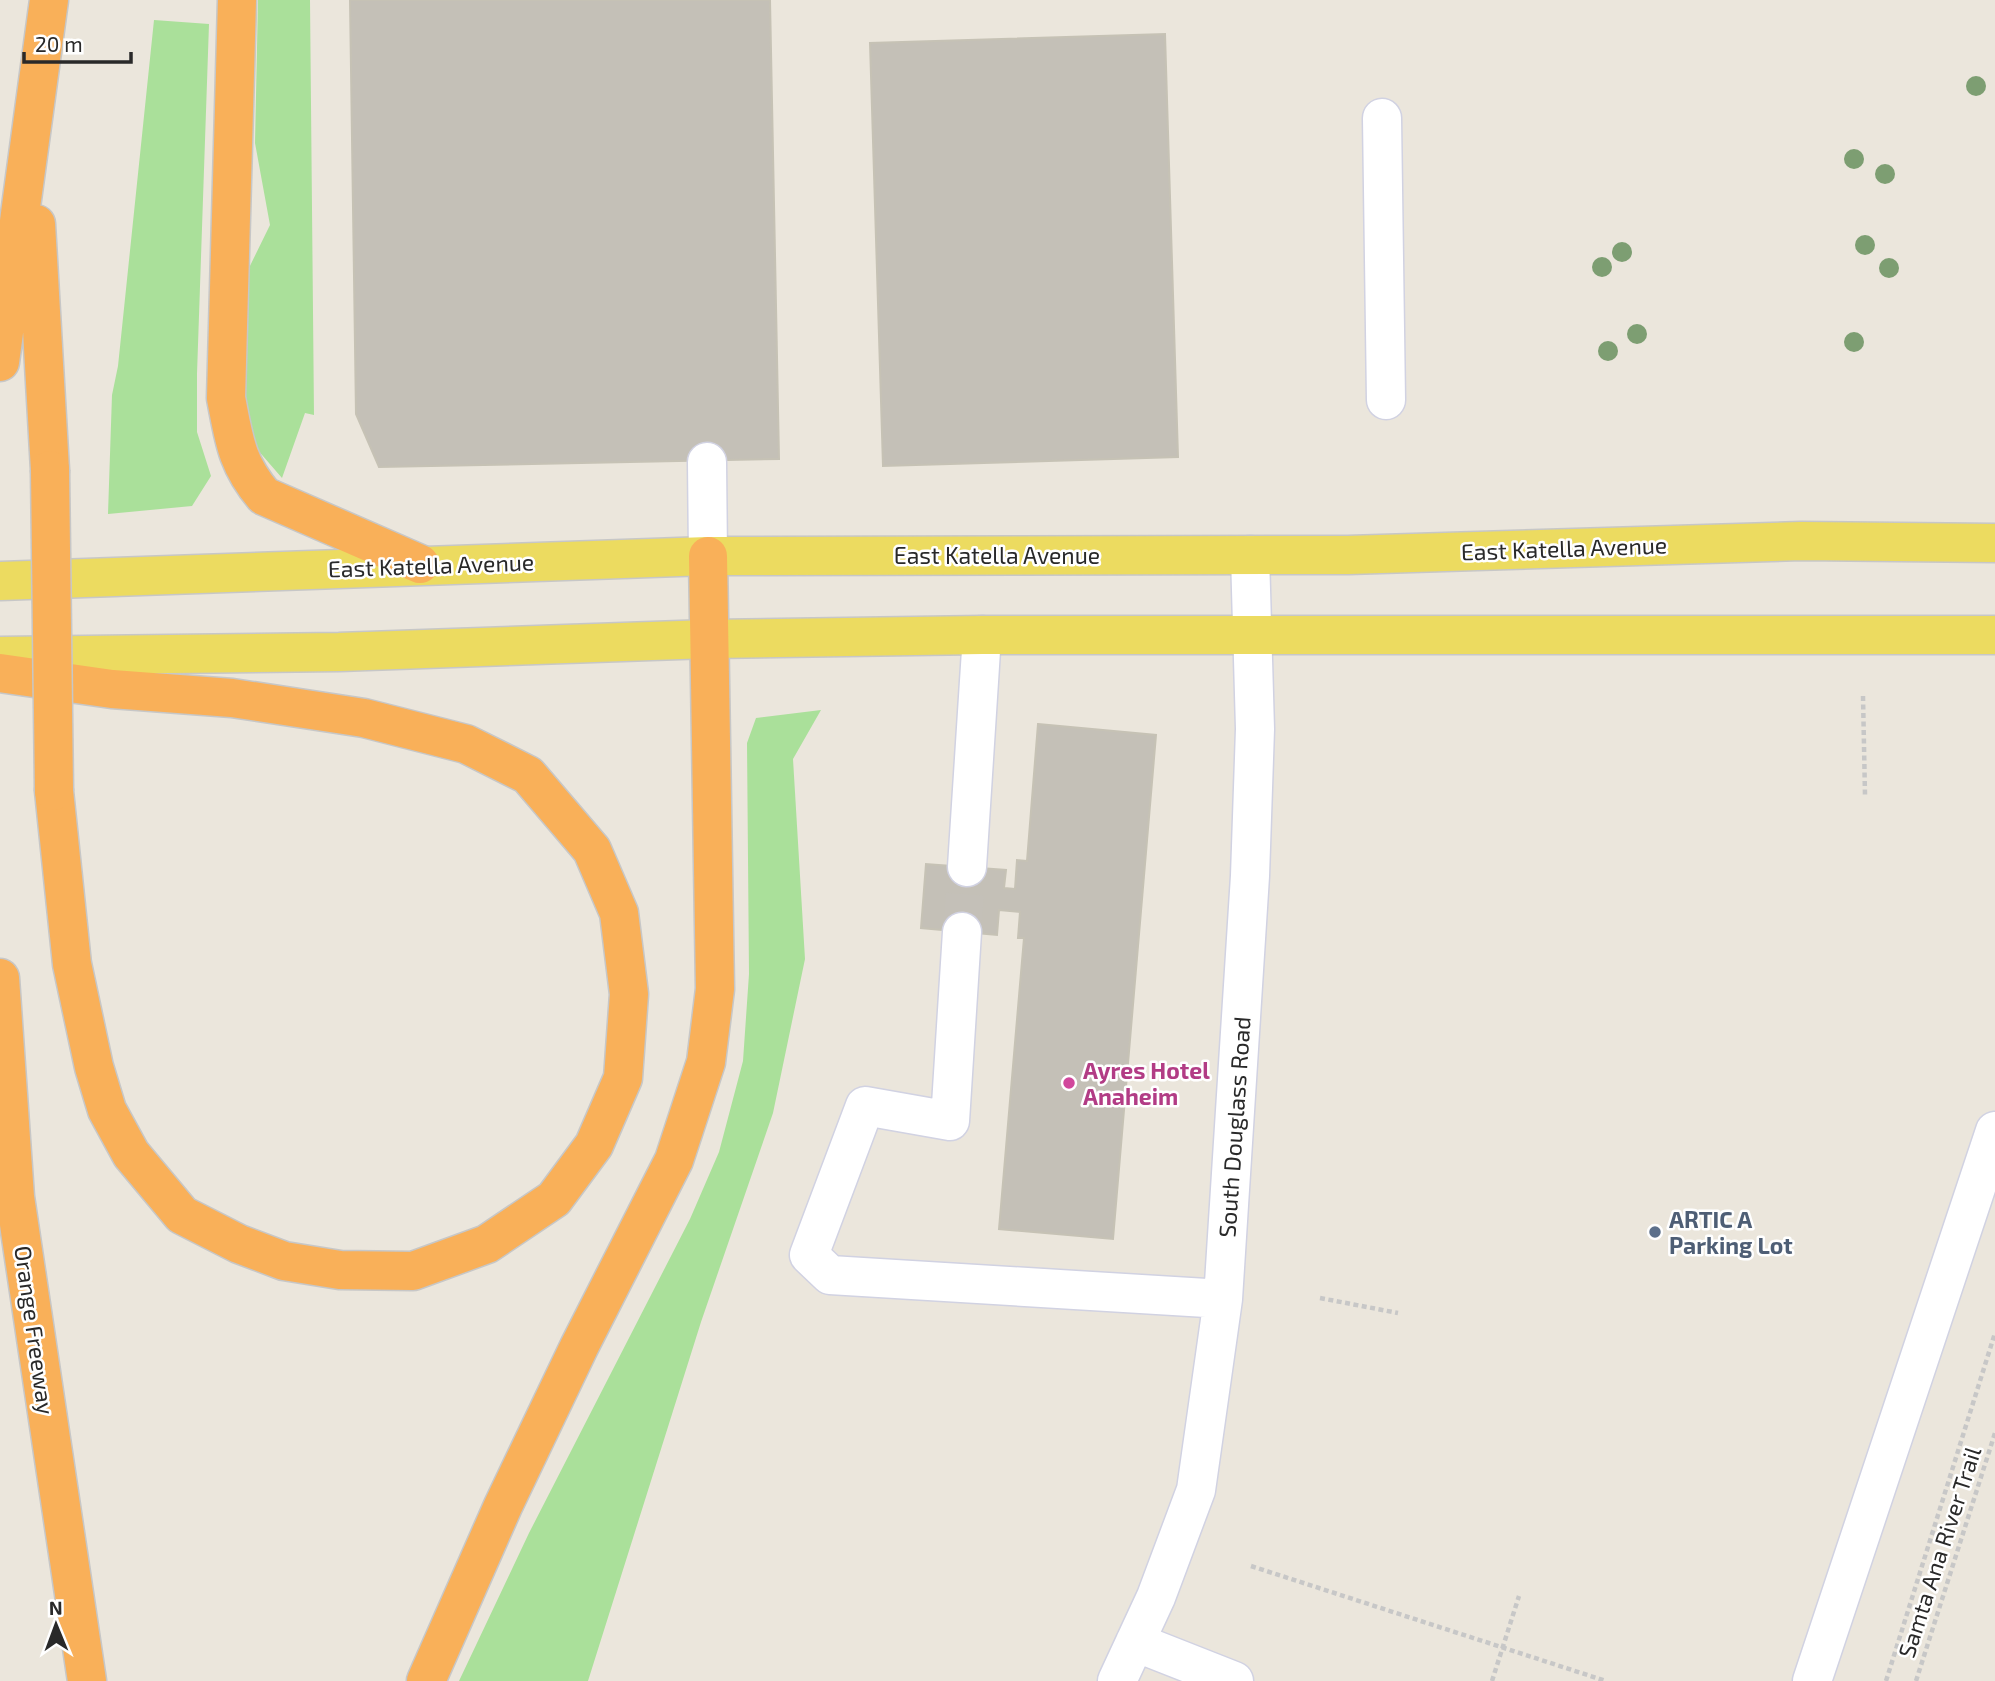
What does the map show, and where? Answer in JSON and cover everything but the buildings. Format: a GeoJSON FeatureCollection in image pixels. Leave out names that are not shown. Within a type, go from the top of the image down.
{"type":"FeatureCollection","features":[{"type":"Feature","properties":{"kind":"highway"},"geometry":{"type":"LineString","coordinates":[[0,362],[49,0]]}},
{"type":"Feature","properties":{"kind":"highway"},"geometry":{"type":"LineString","coordinates":[[237,0],[226,398],[237,452],[247,476],[264,496],[420,564]]}},
{"type":"Feature","properties":{"kind":"highway"},"geometry":{"type":"LineString","coordinates":[[0,673],[112,689],[232,698],[364,718],[466,744],[528,775],[592,850],[619,913],[629,994],[623,1078],[594,1145],[554,1199],[487,1244],[413,1271],[340,1270],[284,1261],[239,1244],[182,1215],[131,1154],[107,1110],[94,1067],[72,964],[54,791],[50,470],[31,131]]}},
{"type":"Feature","properties":{"kind":"highway"},"geometry":{"type":"LineString","coordinates":[[426,1681],[503,1506],[579,1347],[674,1160],[706,1062],[715,989],[708,556]]}},
{"type":"Feature","properties":{"kind":"highway","name":"Orange Freeway"},"geometry":{"type":"LineString","coordinates":[[0,978],[15,1197],[87,1681]]}},
{"type":"Feature","properties":{"kind":"main road","name":"East Katella Avenue"},"geometry":{"type":"LineString","coordinates":[[0,581],[420,564],[708,556],[1369,554],[1801,541],[1995,543]]}},
{"type":"Feature","properties":{"kind":"main road"},"geometry":{"type":"LineString","coordinates":[[0,656],[339,652],[709,639],[982,635],[1995,635]]}},
{"type":"Feature","properties":{"kind":"street"},"geometry":{"type":"LineString","coordinates":[[1382,118],[1386,400]]}},
{"type":"Feature","properties":{"kind":"street"},"geometry":{"type":"LineString","coordinates":[[707,462],[708,556]]}},
{"type":"Feature","properties":{"kind":"street","name":"South Douglass Road"},"geometry":{"type":"LineString","coordinates":[[1117,1681],[1166,1572],[1196,1490],[1223,1299],[1250,876],[1255,729],[1250,555]]}},
{"type":"Feature","properties":{"kind":"street"},"geometry":{"type":"LineString","coordinates":[[967,867],[982,635]]}},
{"type":"Feature","properties":{"kind":"street"},"geometry":{"type":"LineString","coordinates":[[962,932],[950,1121],[865,1106],[809,1255],[830,1275],[1223,1299]]}},
{"type":"Feature","properties":{"kind":"street"},"geometry":{"type":"LineString","coordinates":[[1812,1681],[1995,1131]]}},
{"type":"Feature","properties":{"kind":"street"},"geometry":{"type":"LineString","coordinates":[[1135,1642],[1234,1681]]}},
{"type":"Feature","properties":{"kind":"path"},"geometry":{"type":"LineString","coordinates":[[1863,696],[1865,795]]}},
{"type":"Feature","properties":{"kind":"path"},"geometry":{"type":"LineString","coordinates":[[1320,1298],[1398,1313]]}},
{"type":"Feature","properties":{"kind":"path"},"geometry":{"type":"LineString","coordinates":[[1886,1681],[1995,1333]]}},
{"type":"Feature","properties":{"kind":"path","name":"Samta Ana River Trail"},"geometry":{"type":"LineString","coordinates":[[1916,1681],[1995,1433]]}},
{"type":"Feature","properties":{"kind":"path"},"geometry":{"type":"LineString","coordinates":[[1251,1566],[1606,1681]]}},
{"type":"Feature","properties":{"kind":"path"},"geometry":{"type":"LineString","coordinates":[[1492,1681],[1519,1596]]}},
{"type":"Feature","properties":{"kind":"green space"},"geometry":{"type":"Polygon","coordinates":[[[258,0],[310,0],[314,415],[305,413],[282,478],[256,448],[241,381],[246,274],[270,225],[255,143],[258,0]]]}},
{"type":"Feature","properties":{"kind":"green space"},"geometry":{"type":"Polygon","coordinates":[[[154,20],[209,24],[197,432],[211,476],[192,506],[108,514],[112,395],[118,366],[154,20]]]}},
{"type":"Feature","properties":{"kind":"green space"},"geometry":{"type":"Polygon","coordinates":[[[821,710],[793,759],[805,959],[773,1113],[701,1322],[588,1681],[459,1681],[529,1533],[690,1219],[719,1152],[743,1061],[749,974],[747,743],[756,718],[821,710]]]}},
{"type":"Feature","properties":{"kind":"tunnel"},"geometry":{"type":"LineString","coordinates":[[962,932],[967,867]]}},
{"type":"Feature","properties":{"kind":"place","name":"Ayres Hotel Anaheim"},"geometry":{"type":"Point","coordinates":[1069,1083]}},
{"type":"Feature","properties":{"kind":"place","name":"ARTIC A Parking Lot"},"geometry":{"type":"Point","coordinates":[1655,1232]}}]}
